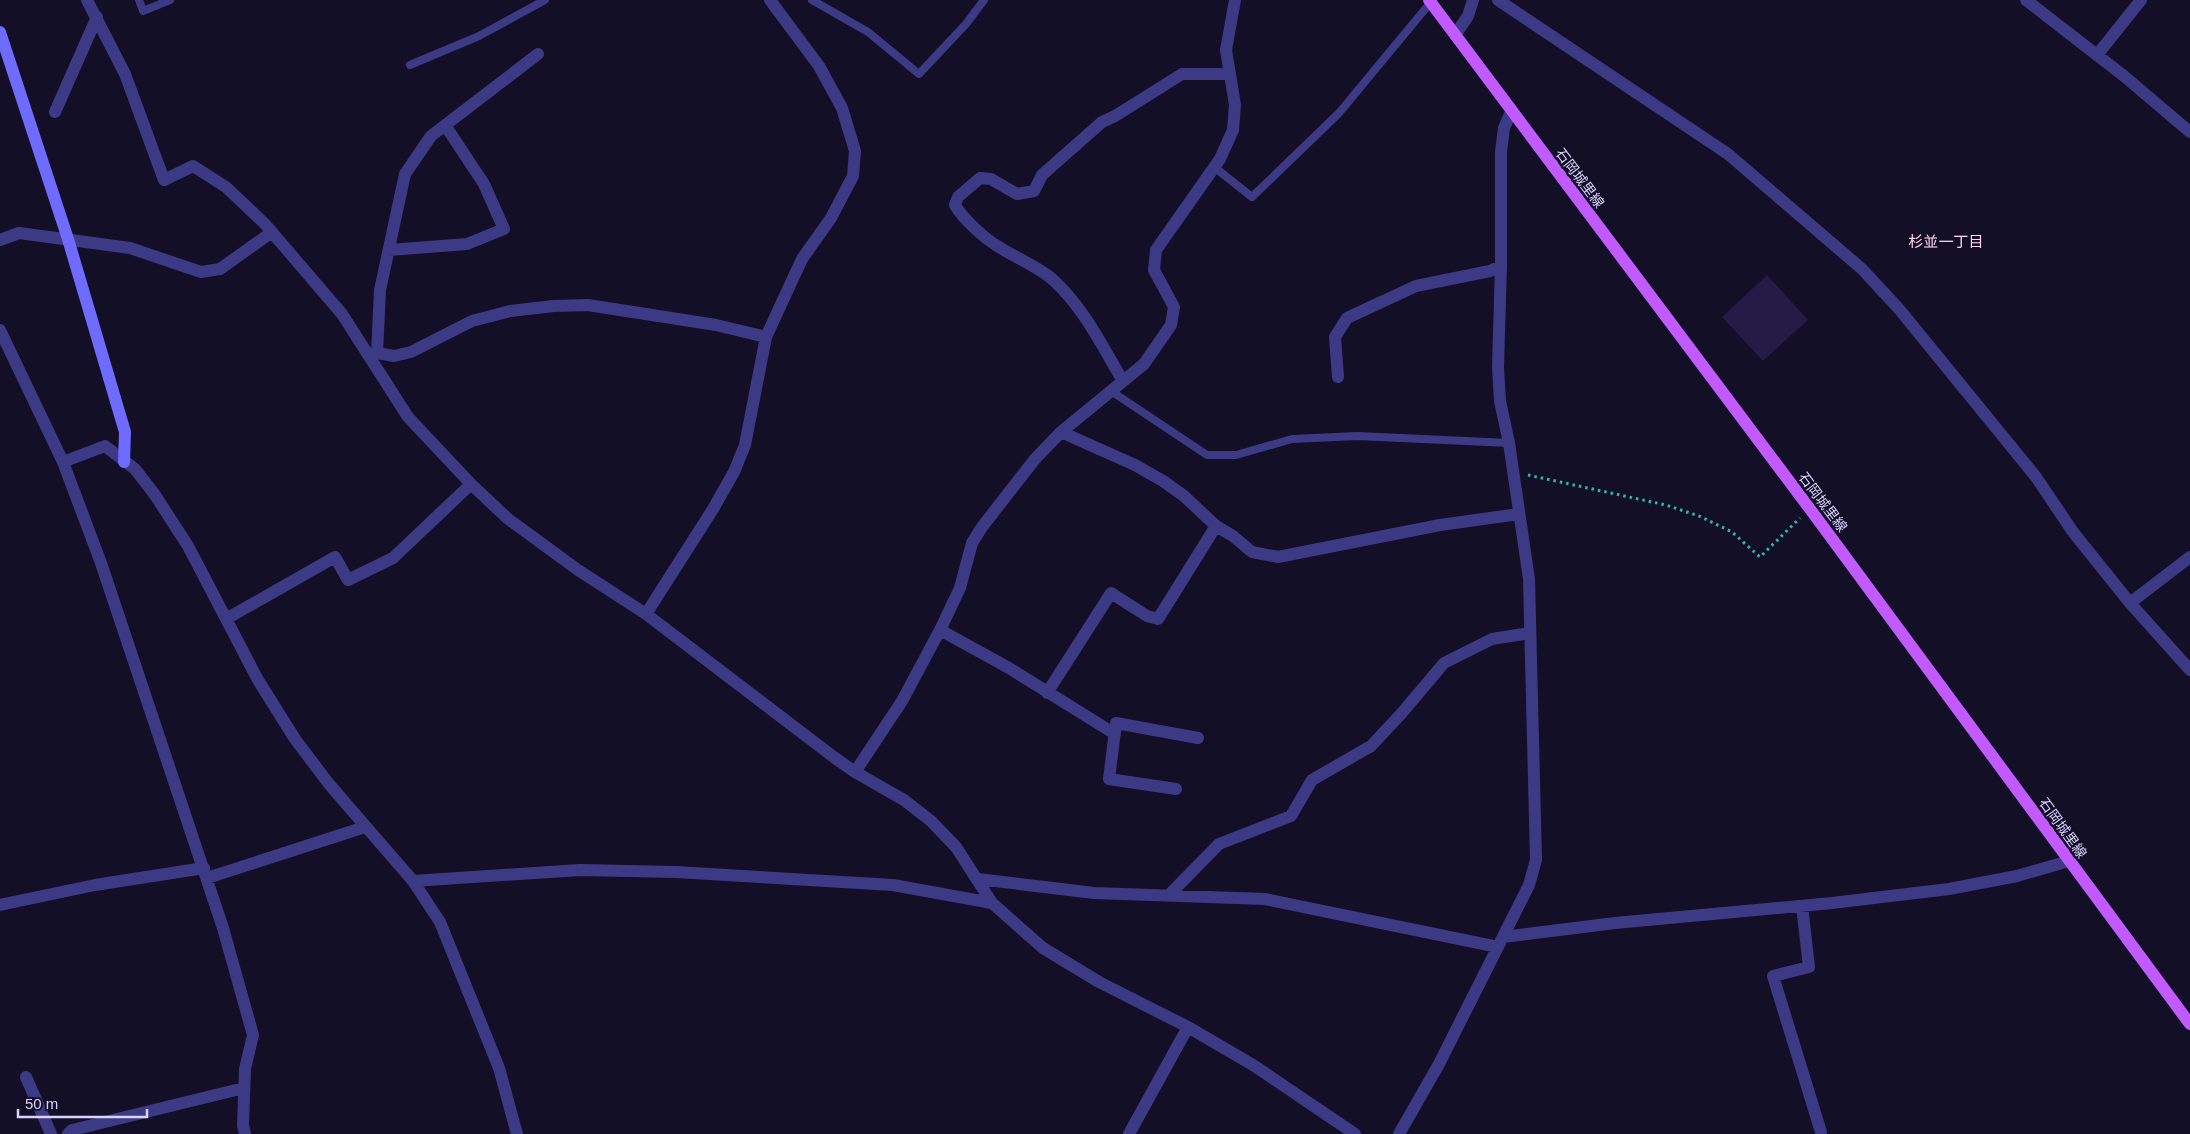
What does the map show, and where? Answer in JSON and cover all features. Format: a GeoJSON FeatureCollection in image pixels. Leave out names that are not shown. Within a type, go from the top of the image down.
{"type":"FeatureCollection","features":[{"type":"Feature","properties":{"kind":"main road","name":"石岡城里線"},"geometry":{"type":"LineString","coordinates":[[1430,1],[1511,112],[1810,509],[2190,1024]]}},
{"type":"Feature","properties":{"kind":"street"},"geometry":{"type":"LineString","coordinates":[[87,0],[125,74],[164,180],[193,166],[226,187],[272,232],[342,314],[374,355],[394,356],[411,352],[472,321],[510,311],[554,306],[588,306],[716,325],[766,337]]}},
{"type":"Feature","properties":{"kind":"street"},"geometry":{"type":"LineString","coordinates":[[646,614],[713,509],[734,472],[745,444],[766,337],[802,259],[831,218],[852,176],[855,151],[842,108],[819,66],[770,0]]}},
{"type":"Feature","properties":{"kind":"street"},"geometry":{"type":"LineString","coordinates":[[855,772],[902,701],[940,630],[960,588],[972,543],[977,535],[1035,459],[1061,432],[1144,364],[1171,325],[1174,307],[1154,270],[1156,250],[1220,159],[1233,130],[1235,104],[1226,50],[1235,0]]}},
{"type":"Feature","properties":{"kind":"street"},"geometry":{"type":"LineString","coordinates":[[1455,35],[1468,16],[1473,0]]}},
{"type":"Feature","properties":{"kind":"street"},"geometry":{"type":"LineString","coordinates":[[1498,0],[1728,154],[1862,268],[1899,309],[2036,477],[2073,532],[2130,603],[2190,670]]}},
{"type":"Feature","properties":{"kind":"street"},"geometry":{"type":"LineString","coordinates":[[2026,0],[2097,55],[2190,132]]}},
{"type":"Feature","properties":{"kind":"street"},"geometry":{"type":"LineString","coordinates":[[2097,55],[2141,0]]}},
{"type":"Feature","properties":{"kind":"street"},"geometry":{"type":"LineString","coordinates":[[55,112],[97,17]]}},
{"type":"Feature","properties":{"kind":"street"},"geometry":{"type":"LineString","coordinates":[[0,32],[68,239],[125,432],[124,462]]}},
{"type":"Feature","properties":{"kind":"street"},"geometry":{"type":"LineString","coordinates":[[538,54],[432,136],[405,174],[380,290],[372,364],[408,417],[471,484],[528,535],[646,614],[855,772],[904,800],[931,821],[956,847],[992,903],[1043,948],[1099,982],[1188,1027],[1253,1065],[1355,1134]]}},
{"type":"Feature","properties":{"kind":"street"},"geometry":{"type":"LineString","coordinates":[[1123,381],[1086,318],[1051,279],[1023,259],[998,247],[959,213],[955,205],[958,197],[980,178],[991,179],[1017,194],[1034,191],[1042,175],[1102,122],[1115,116],[1182,74],[1230,74]]}},
{"type":"Feature","properties":{"kind":"street"},"geometry":{"type":"LineString","coordinates":[[1399,1134],[1438,1064],[1529,886],[1536,860],[1529,579],[1509,442],[1500,402],[1498,367],[1501,266],[1501,152],[1504,128],[1511,112]]}},
{"type":"Feature","properties":{"kind":"street"},"geometry":{"type":"LineString","coordinates":[[390,250],[467,244],[504,229],[484,184],[445,125]]}},
{"type":"Feature","properties":{"kind":"street"},"geometry":{"type":"LineString","coordinates":[[0,240],[19,233],[130,248],[201,272],[220,269],[272,232]]}},
{"type":"Feature","properties":{"kind":"street"},"geometry":{"type":"LineString","coordinates":[[1338,377],[1336,337],[1347,318],[1416,286],[1490,271],[1501,266]]}},
{"type":"Feature","properties":{"kind":"street"},"geometry":{"type":"LineString","coordinates":[[0,330],[62,462],[102,563],[205,873],[253,1035],[245,1069],[243,1125],[245,1134]]}},
{"type":"Feature","properties":{"kind":"street"},"geometry":{"type":"LineString","coordinates":[[1061,432],[1136,465],[1184,496],[1216,526],[1233,536],[1252,552],[1278,557],[1440,525],[1519,514]]}},
{"type":"Feature","properties":{"kind":"street"},"geometry":{"type":"LineString","coordinates":[[62,462],[104,446],[135,468],[174,524],[202,572],[258,680],[295,739],[329,784],[413,881],[440,922],[467,984],[499,1068],[517,1134]]}},
{"type":"Feature","properties":{"kind":"street"},"geometry":{"type":"LineString","coordinates":[[226,620],[335,557],[348,580],[392,558],[471,484]]}},
{"type":"Feature","properties":{"kind":"street"},"geometry":{"type":"LineString","coordinates":[[1047,693],[1111,593],[1147,616],[1158,619],[1216,526]]}},
{"type":"Feature","properties":{"kind":"street"},"geometry":{"type":"LineString","coordinates":[[2130,603],[2190,557]]}},
{"type":"Feature","properties":{"kind":"street"},"geometry":{"type":"LineString","coordinates":[[940,630],[1009,668],[1115,734]]}},
{"type":"Feature","properties":{"kind":"street"},"geometry":{"type":"LineString","coordinates":[[1168,896],[1219,844],[1291,816],[1312,780],[1371,746],[1444,663],[1492,639],[1530,632]]}},
{"type":"Feature","properties":{"kind":"street"},"geometry":{"type":"LineString","coordinates":[[1176,789],[1109,779],[1116,723],[1198,738]]}},
{"type":"Feature","properties":{"kind":"street"},"geometry":{"type":"LineString","coordinates":[[0,905],[95,885],[205,873],[365,827]]}},
{"type":"Feature","properties":{"kind":"street"},"geometry":{"type":"LineString","coordinates":[[978,879],[1094,893],[1265,899],[1500,942],[1615,922],[1802,906],[1949,889],[2017,876],[2068,861]]}},
{"type":"Feature","properties":{"kind":"street"},"geometry":{"type":"LineString","coordinates":[[413,881],[580,870],[676,872],[870,883],[992,903]]}},
{"type":"Feature","properties":{"kind":"street"},"geometry":{"type":"LineString","coordinates":[[1802,906],[1809,967],[1773,976],[1821,1132]]}},
{"type":"Feature","properties":{"kind":"street"},"geometry":{"type":"LineString","coordinates":[[1129,1134],[1188,1027]]}},
{"type":"Feature","properties":{"kind":"street"},"geometry":{"type":"LineString","coordinates":[[26,1077],[51,1134]]}},
{"type":"Feature","properties":{"kind":"street"},"geometry":{"type":"LineString","coordinates":[[68,1134],[72,1130],[244,1088]]}},
{"type":"Feature","properties":{"kind":"lane"},"geometry":{"type":"LineString","coordinates":[[139,0],[143,11],[170,0]]}},
{"type":"Feature","properties":{"kind":"lane"},"geometry":{"type":"LineString","coordinates":[[410,65],[479,36],[545,0]]}},
{"type":"Feature","properties":{"kind":"lane"},"geometry":{"type":"LineString","coordinates":[[812,0],[868,32],[919,74],[966,24],[984,0]]}},
{"type":"Feature","properties":{"kind":"lane"},"geometry":{"type":"LineString","coordinates":[[1214,167],[1252,197],[1338,113],[1430,1]]}},
{"type":"Feature","properties":{"kind":"lane"},"geometry":{"type":"LineString","coordinates":[[1111,391],[1207,455],[1236,455],[1292,439],[1358,436],[1509,442]]}},
{"type":"Feature","properties":{"kind":"path"},"geometry":{"type":"LineString","coordinates":[[1512,472],[1666,505],[1699,516],[1732,532],[1760,557],[1810,509]]}},
{"type":"Feature","properties":{"kind":"building"},"geometry":{"type":"Polygon","coordinates":[[[1767,275],[1808,320],[1763,361],[1722,317],[1767,275]]]}},
{"type":"Feature","properties":{"kind":"district","name":"杉並一丁目"},"geometry":{"type":"Point","coordinates":[1946,242]}}]}
